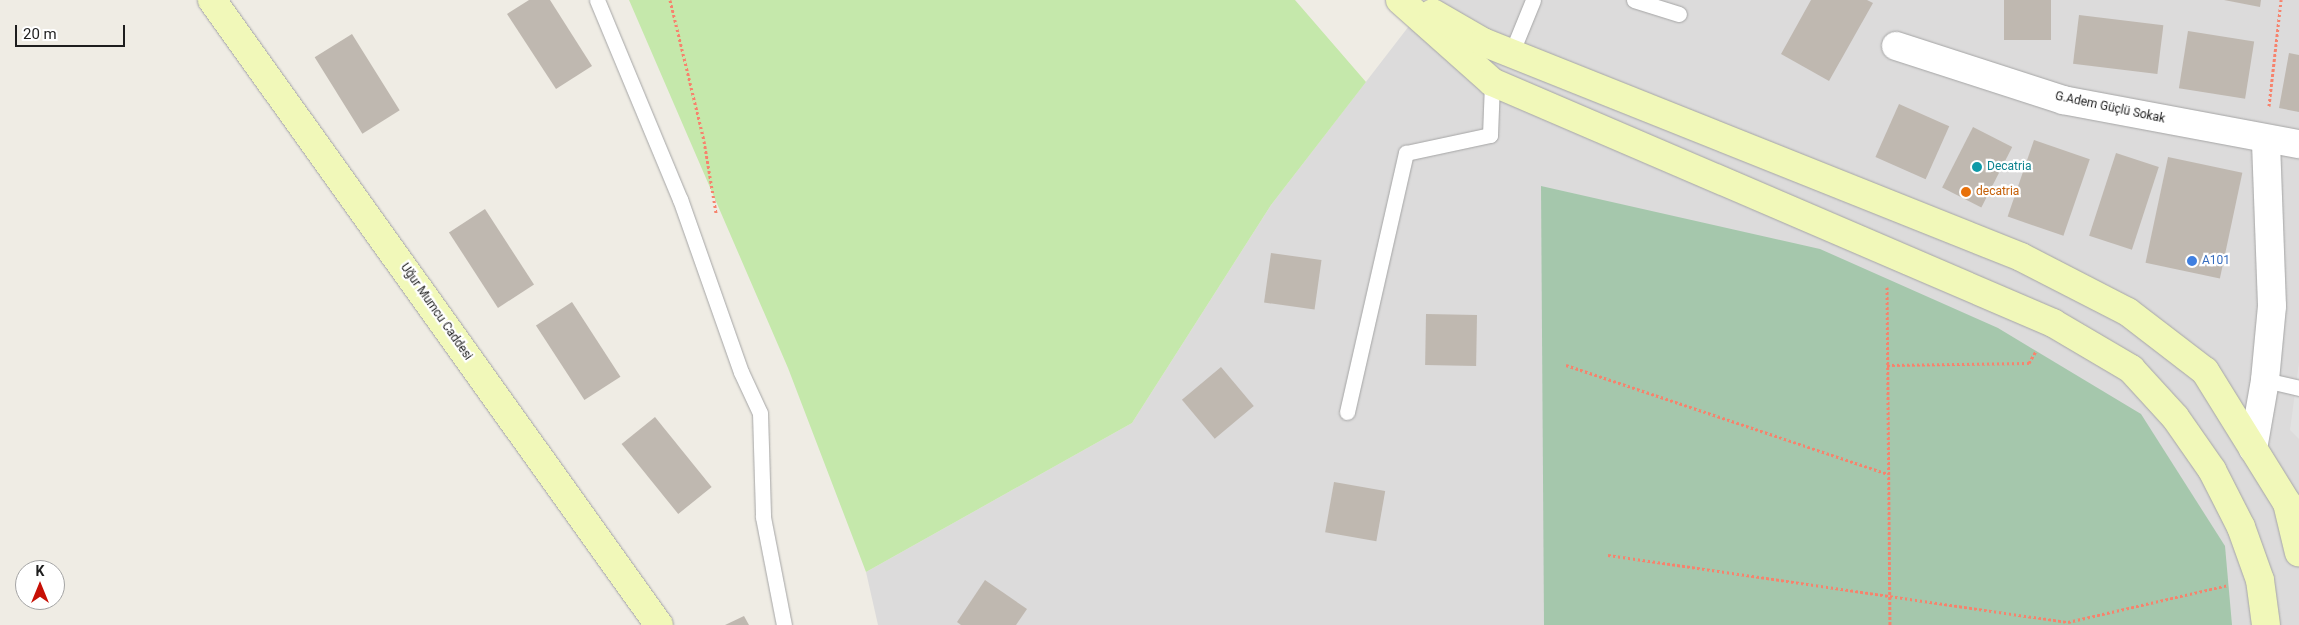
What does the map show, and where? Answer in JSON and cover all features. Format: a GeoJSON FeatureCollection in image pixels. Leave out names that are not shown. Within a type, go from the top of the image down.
{"type":"FeatureCollection","features":[{"type":"Feature","properties":{"kind":"main road","name":"Uğur Mumcu Caddesi"},"geometry":{"type":"LineString","coordinates":[[212,0],[659,625]]}},
{"type":"Feature","properties":{"kind":"main road"},"geometry":{"type":"LineString","coordinates":[[1400,0],[1492,82],[2053,323],[2131,370],[2175,417],[2212,470],[2244,536],[2260,580],[2266,625]]}},
{"type":"Feature","properties":{"kind":"main road"},"geometry":{"type":"LineString","coordinates":[[1410,0],[1483,42],[2021,257],[2128,312],[2205,371],[2253,448],[2293,503],[2299,553]]}},
{"type":"Feature","properties":{"kind":"street","name":"G.Adem Güçlü Sokak"},"geometry":{"type":"LineString","coordinates":[[1896,46],[2063,100],[2266,140],[2299,144]]}},
{"type":"Feature","properties":{"kind":"street"},"geometry":{"type":"LineString","coordinates":[[2253,448],[2265,380],[2272,306],[2266,140]]}},
{"type":"Feature","properties":{"kind":"lane"},"geometry":{"type":"LineString","coordinates":[[597,0],[680,199],[741,372],[760,413],[763,517],[784,625]]}},
{"type":"Feature","properties":{"kind":"lane"},"geometry":{"type":"LineString","coordinates":[[1511,54],[1533,0]]}},
{"type":"Feature","properties":{"kind":"lane"},"geometry":{"type":"LineString","coordinates":[[1634,0],[1679,14]]}},
{"type":"Feature","properties":{"kind":"lane"},"geometry":{"type":"LineString","coordinates":[[1347,412],[1406,153],[1490,135],[1492,82]]}},
{"type":"Feature","properties":{"kind":"lane"},"geometry":{"type":"LineString","coordinates":[[2265,380],[2299,388]]}},
{"type":"Feature","properties":{"kind":"path"},"geometry":{"type":"LineString","coordinates":[[670,0],[704,141],[716,218]]}},
{"type":"Feature","properties":{"kind":"path"},"geometry":{"type":"LineString","coordinates":[[2266,140],[2281,0]]}},
{"type":"Feature","properties":{"kind":"path"},"geometry":{"type":"LineString","coordinates":[[1886,293],[1890,625]]}},
{"type":"Feature","properties":{"kind":"path"},"geometry":{"type":"LineString","coordinates":[[1887,364],[2028,363]]}},
{"type":"Feature","properties":{"kind":"path"},"geometry":{"type":"LineString","coordinates":[[1566,365],[1888,474]]}},
{"type":"Feature","properties":{"kind":"path"},"geometry":{"type":"LineString","coordinates":[[1608,555],[2068,622],[2220,587]]}},
{"type":"Feature","properties":{"kind":"shaded area"},"geometry":{"type":"Polygon","coordinates":[[[1429,0],[2299,0],[2299,625],[878,625],[866,572],[1132,423],[1271,205],[1429,0]]]}},
{"type":"Feature","properties":{"kind":"shaded area"},"geometry":{"type":"Polygon","coordinates":[[[2299,363],[2299,439],[2290,430],[2299,363]]]}},
{"type":"Feature","properties":{"kind":"green space"},"geometry":{"type":"Polygon","coordinates":[[[629,0],[1295,0],[1366,82],[1271,205],[1132,423],[866,572],[788,368],[629,0]]]}},
{"type":"Feature","properties":{"kind":"green space"},"geometry":{"type":"Polygon","coordinates":[[[1541,186],[1820,249],[1998,328],[2141,414],[2225,546],[2232,625],[1544,625],[1541,186]]]}},
{"type":"Feature","properties":{"kind":"building"},"geometry":{"type":"Polygon","coordinates":[[[529,0],[550,0],[592,66],[556,89],[507,14],[529,0]]]}},
{"type":"Feature","properties":{"kind":"building"},"geometry":{"type":"Polygon","coordinates":[[[1811,0],[1867,0],[1873,3],[1829,81],[1781,54],[1811,0]]]}},
{"type":"Feature","properties":{"kind":"building"},"geometry":{"type":"Polygon","coordinates":[[[2004,0],[2051,0],[2051,40],[2004,40],[2004,0]]]}},
{"type":"Feature","properties":{"kind":"building"},"geometry":{"type":"Polygon","coordinates":[[[2224,0],[2261,0],[2260,7],[2224,0]]]}},
{"type":"Feature","properties":{"kind":"building"},"geometry":{"type":"Polygon","coordinates":[[[2079,15],[2163,25],[2157,74],[2073,64],[2079,15]]]}},
{"type":"Feature","properties":{"kind":"building"},"geometry":{"type":"Polygon","coordinates":[[[2188,31],[2254,41],[2245,99],[2179,88],[2188,31]]]}},
{"type":"Feature","properties":{"kind":"building"},"geometry":{"type":"Polygon","coordinates":[[[352,34],[400,110],[362,134],[315,57],[352,34]]]}},
{"type":"Feature","properties":{"kind":"building"},"geometry":{"type":"Polygon","coordinates":[[[2289,53],[2299,55],[2299,112],[2279,108],[2289,53]]]}},
{"type":"Feature","properties":{"kind":"building"},"geometry":{"type":"Polygon","coordinates":[[[1899,104],[1949,126],[1926,179],[1875,157],[1899,104]]]}},
{"type":"Feature","properties":{"kind":"building","name":"Decatria"},"geometry":{"type":"Polygon","coordinates":[[[1973,127],[2012,147],[1981,208],[1942,188],[1973,127]]]}},
{"type":"Feature","properties":{"kind":"building"},"geometry":{"type":"Polygon","coordinates":[[[2034,140],[2090,159],[2063,236],[2008,217],[2034,140]]]}},
{"type":"Feature","properties":{"kind":"building"},"geometry":{"type":"Polygon","coordinates":[[[2116,153],[2159,167],[2132,250],[2089,236],[2116,153]]]}},
{"type":"Feature","properties":{"kind":"building"},"geometry":{"type":"Polygon","coordinates":[[[2168,157],[2242,173],[2220,278],[2146,263],[2168,157]]]}},
{"type":"Feature","properties":{"kind":"building"},"geometry":{"type":"Polygon","coordinates":[[[485,209],[534,284],[498,308],[449,232],[485,209]]]}},
{"type":"Feature","properties":{"kind":"building"},"geometry":{"type":"Polygon","coordinates":[[[1271,253],[1322,260],[1315,310],[1264,303],[1271,253]]]}},
{"type":"Feature","properties":{"kind":"building"},"geometry":{"type":"Polygon","coordinates":[[[572,302],[620,377],[584,400],[536,325],[572,302]]]}},
{"type":"Feature","properties":{"kind":"building"},"geometry":{"type":"Polygon","coordinates":[[[1426,314],[1477,315],[1476,366],[1425,365],[1426,314]]]}},
{"type":"Feature","properties":{"kind":"building"},"geometry":{"type":"Polygon","coordinates":[[[1221,367],[1254,406],[1215,439],[1182,400],[1221,367]]]}},
{"type":"Feature","properties":{"kind":"building"},"geometry":{"type":"Polygon","coordinates":[[[655,417],[712,487],[678,514],[622,444],[655,417]]]}},
{"type":"Feature","properties":{"kind":"building"},"geometry":{"type":"Polygon","coordinates":[[[1334,482],[1385,491],[1376,541],[1325,532],[1334,482]]]}},
{"type":"Feature","properties":{"kind":"building"},"geometry":{"type":"Polygon","coordinates":[[[985,580],[1027,609],[1016,625],[961,625],[957,622],[985,580]]]}},
{"type":"Feature","properties":{"kind":"building"},"geometry":{"type":"Polygon","coordinates":[[[744,616],[749,625],[725,625],[744,616]]]}},
{"type":"Feature","properties":{"kind":"place","name":"Decatria"},"geometry":{"type":"Point","coordinates":[1977,167]}},
{"type":"Feature","properties":{"kind":"place","name":"decatria"},"geometry":{"type":"Point","coordinates":[1966,192]}},
{"type":"Feature","properties":{"kind":"place","name":"A101"},"geometry":{"type":"Point","coordinates":[2192,261]}}]}
